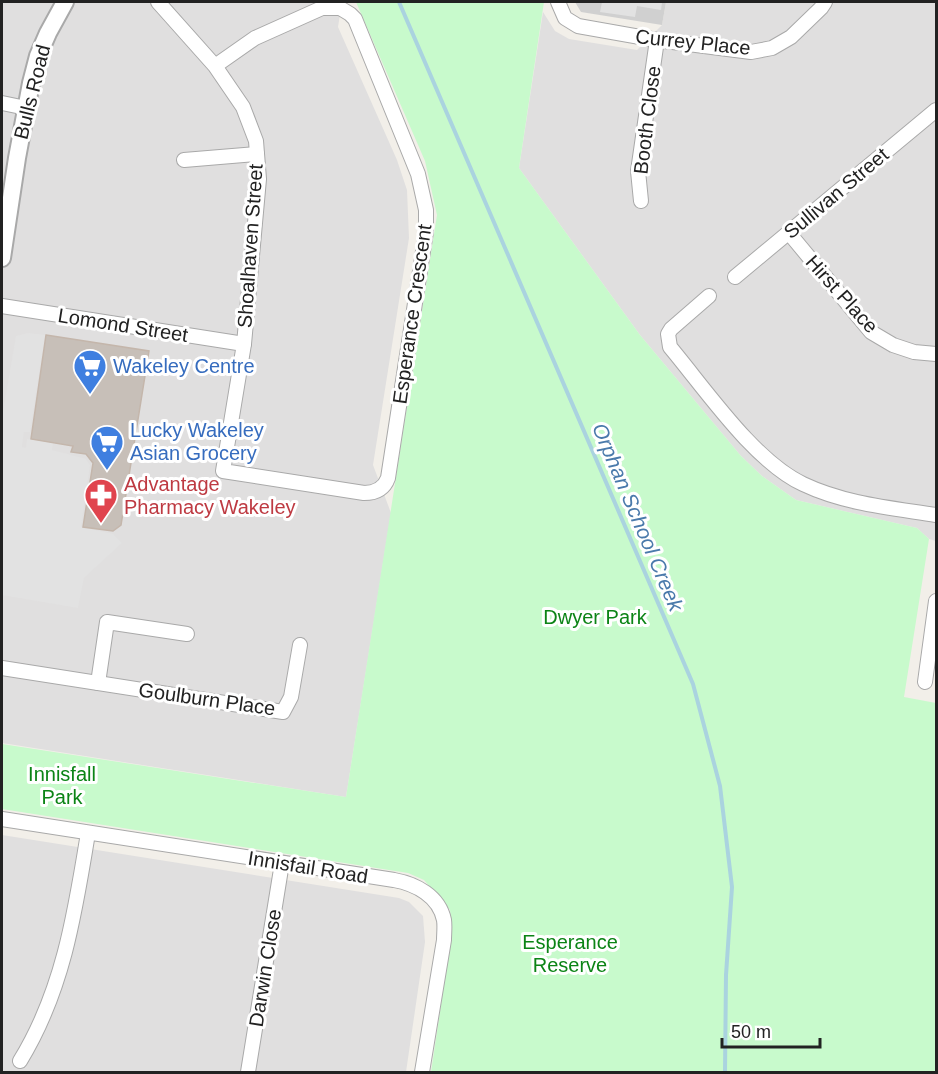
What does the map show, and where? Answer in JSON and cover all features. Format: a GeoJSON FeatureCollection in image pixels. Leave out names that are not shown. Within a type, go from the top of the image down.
{"type":"FeatureCollection","features":[{"type":"Feature","properties":{"kind":"street","name":"Bulls Road"},"geometry":{"type":"LineString","coordinates":[[2,258],[26,108],[38,56],[65,2]]}},
{"type":"Feature","properties":{"kind":"street","name":"Shoalhaven Street"},"geometry":{"type":"LineString","coordinates":[[158,2],[215,66],[243,107],[256,141],[259,179],[244,344],[223,471],[364,493],[380,490]]}},
{"type":"Feature","properties":{"kind":"street","name":"Currey Place"},"geometry":{"type":"LineString","coordinates":[[558,2],[565,18],[578,26],[657,40],[751,51],[772,48],[791,37],[825,2]]}},
{"type":"Feature","properties":{"kind":"street","name":"Esperance Crescent"},"geometry":{"type":"LineString","coordinates":[[215,66],[255,38],[322,8],[340,8],[354,19],[416,167],[423,194],[426,232],[388,478],[380,490]]}},
{"type":"Feature","properties":{"kind":"street","name":"Booth Close"},"geometry":{"type":"LineString","coordinates":[[641,201],[638,171],[657,40]]}},
{"type":"Feature","properties":{"kind":"street"},"geometry":{"type":"LineString","coordinates":[[2,103],[26,108]]}},
{"type":"Feature","properties":{"kind":"street","name":"Sullivan Street"},"geometry":{"type":"LineString","coordinates":[[735,277],[936,110]]}},
{"type":"Feature","properties":{"kind":"street"},"geometry":{"type":"LineString","coordinates":[[184,160],[257,154]]}},
{"type":"Feature","properties":{"kind":"street","name":"Hirst Place"},"geometry":{"type":"LineString","coordinates":[[789,232],[871,332],[893,345],[914,352],[936,354]]}},
{"type":"Feature","properties":{"kind":"street"},"geometry":{"type":"LineString","coordinates":[[709,296],[671,329],[668,340],[670,347],[753,447],[793,479],[830,495],[881,507],[936,515]]}},
{"type":"Feature","properties":{"kind":"street","name":"Lomond Street"},"geometry":{"type":"LineString","coordinates":[[2,306],[244,344]]}},
{"type":"Feature","properties":{"kind":"street"},"geometry":{"type":"LineString","coordinates":[[925,682],[936,601]]}},
{"type":"Feature","properties":{"kind":"street"},"geometry":{"type":"LineString","coordinates":[[98,683],[107,622],[187,634]]}},
{"type":"Feature","properties":{"kind":"street","name":"Goulburn Place"},"geometry":{"type":"LineString","coordinates":[[2,668],[283,712],[291,697],[300,645]]}},
{"type":"Feature","properties":{"kind":"street","name":"Innisfail Road"},"geometry":{"type":"LineString","coordinates":[[2,819],[408,883],[424,891],[436,903],[444,920],[444,940],[422,1072]]}},
{"type":"Feature","properties":{"kind":"street"},"geometry":{"type":"LineString","coordinates":[[20,1061],[37,1034],[62,965],[72,929],[88,833]]}},
{"type":"Feature","properties":{"kind":"street","name":"Darwin Close"},"geometry":{"type":"LineString","coordinates":[[248,1072],[282,863]]}},
{"type":"Feature","properties":{"kind":"shaded area"},"geometry":{"type":"Polygon","coordinates":[[[2,2],[342,2],[338,27],[397,160],[407,190],[409,238],[373,465],[391,513],[346,797],[2,743],[2,2]]]}},
{"type":"Feature","properties":{"kind":"shaded area"},"geometry":{"type":"Polygon","coordinates":[[[575,2],[666,2],[662,25],[581,12],[575,2]]]}},
{"type":"Feature","properties":{"kind":"shaded area"},"geometry":{"type":"Polygon","coordinates":[[[602,2],[662,2],[661,10],[637,6],[635,17],[600,12],[602,2]]]}},
{"type":"Feature","properties":{"kind":"shaded area"},"geometry":{"type":"Polygon","coordinates":[[[666,2],[936,2],[936,541],[929,539],[917,528],[796,500],[762,476],[741,456],[640,335],[519,168],[543,12],[555,31],[569,39],[637,50],[662,25],[666,2]]]}},
{"type":"Feature","properties":{"kind":"shaded area"},"geometry":{"type":"Polygon","coordinates":[[[28,333],[45,335],[30,432],[24,432],[22,447],[26,448],[27,439],[53,443],[52,450],[86,459],[90,465],[81,527],[113,534],[122,543],[84,578],[78,608],[2,595],[2,418],[16,336],[28,333]]]}},
{"type":"Feature","properties":{"kind":"shaded area"},"geometry":{"type":"Polygon","coordinates":[[[2,835],[399,898],[409,902],[423,916],[425,942],[406,1072],[2,1072],[2,835]]]}},
{"type":"Feature","properties":{"kind":"green space","name":"Dwyer Park"},"geometry":{"type":"Polygon","coordinates":[[[356,2],[544,2],[519,168],[640,335],[741,456],[762,476],[796,500],[917,528],[929,539],[904,697],[936,703],[936,1072],[431,1072],[452,931],[450,910],[424,880],[408,873],[2,809],[2,744],[346,797],[437,215],[425,161],[356,2]]]}},
{"type":"Feature","properties":{"kind":"building","name":"Wakeley Centre"},"geometry":{"type":"Polygon","coordinates":[[[46,335],[149,351],[121,525],[113,531],[83,527],[93,463],[86,454],[71,452],[73,446],[31,439],[46,335]]]}},
{"type":"Feature","properties":{"kind":"waterway","name":"Orphan School Creek"},"geometry":{"type":"LineString","coordinates":[[399,2],[693,684],[720,786],[732,887],[726,975],[725,1072]]}},
{"type":"Feature","properties":{"kind":"place","name":"Wakeley Centre"},"geometry":{"type":"Point","coordinates":[90,395]}},
{"type":"Feature","properties":{"kind":"place","name":"Lucky Wakeley Asian Grocery"},"geometry":{"type":"Point","coordinates":[107,471]}},
{"type":"Feature","properties":{"kind":"place","name":"Advantage Pharmacy Wakeley"},"geometry":{"type":"Point","coordinates":[101,524]}},
{"type":"Feature","properties":{"kind":"park label","name":"Innisfall Park"},"geometry":{"type":"Point","coordinates":[62,786]}},
{"type":"Feature","properties":{"kind":"park label","name":"Esperance Reserve"},"geometry":{"type":"Point","coordinates":[570,954]}}]}
